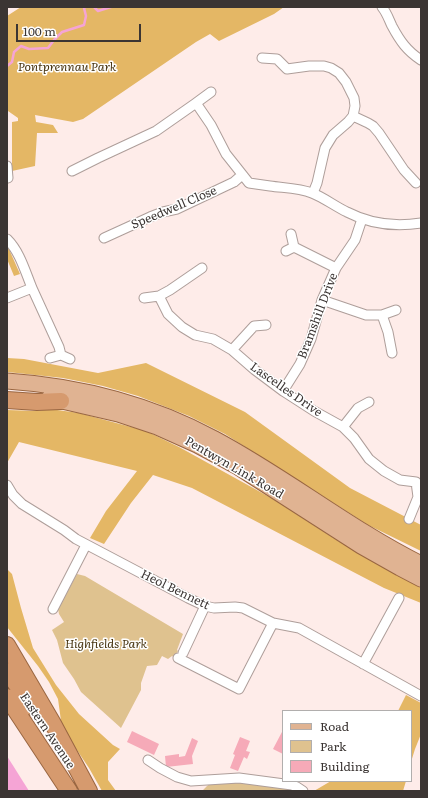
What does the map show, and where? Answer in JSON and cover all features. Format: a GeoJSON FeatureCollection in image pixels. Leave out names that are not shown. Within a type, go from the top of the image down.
{"type":"FeatureCollection","features":[{"type":"Feature","properties":{"kind":"highway"},"geometry":{"type":"LineString","coordinates":[[7,400],[37,402],[61,401]]}},
{"type":"Feature","properties":{"kind":"highway"},"geometry":{"type":"LineString","coordinates":[[7,645],[52,722],[88,791]]}},
{"type":"Feature","properties":{"kind":"highway","name":"Eastern Avenue"},"geometry":{"type":"LineString","coordinates":[[7,670],[88,791]]}},
{"type":"Feature","properties":{"kind":"highway","name":"Eastern Avenue"},"geometry":{"type":"LineString","coordinates":[[7,697],[68,791]]}},
{"type":"Feature","properties":{"kind":"highway"},"geometry":{"type":"LineString","coordinates":[[7,715],[68,791]]}},
{"type":"Feature","properties":{"kind":"main road","name":"Pentwyn Link Road"},"geometry":{"type":"LineString","coordinates":[[7,381],[65,387],[102,395],[134,404],[180,421],[216,439],[398,553],[421,564]]}},
{"type":"Feature","properties":{"kind":"main road","name":"Pentwyn Link Road"},"geometry":{"type":"LineString","coordinates":[[7,394],[39,396],[118,414],[157,427],[197,445],[238,467],[361,546],[421,579]]}},
{"type":"Feature","properties":{"kind":"street"},"geometry":{"type":"LineString","coordinates":[[382,7],[386,12],[400,42],[421,60]]}},
{"type":"Feature","properties":{"kind":"street"},"geometry":{"type":"LineString","coordinates":[[262,58],[277,59],[287,69],[309,66],[324,66],[331,68],[339,73],[346,82],[354,98],[355,106],[353,116],[333,136],[325,148],[317,183],[312,193]]}},
{"type":"Feature","properties":{"kind":"street"},"geometry":{"type":"LineString","coordinates":[[72,170],[156,131],[211,92]]}},
{"type":"Feature","properties":{"kind":"street"},"geometry":{"type":"LineString","coordinates":[[196,103],[226,154],[249,183],[285,187],[312,193],[362,219],[405,225],[421,223]]}},
{"type":"Feature","properties":{"kind":"street"},"geometry":{"type":"LineString","coordinates":[[353,116],[368,122],[373,126],[404,170],[416,183]]}},
{"type":"Feature","properties":{"kind":"street"},"geometry":{"type":"LineString","coordinates":[[7,167],[8,178]]}},
{"type":"Feature","properties":{"kind":"street","name":"Speedwell Close"},"geometry":{"type":"LineString","coordinates":[[104,238],[150,217],[177,209],[234,182],[242,175]]}},
{"type":"Feature","properties":{"kind":"street","name":"Bramshill Drive"},"geometry":{"type":"LineString","coordinates":[[283,391],[300,364],[311,339],[322,300],[336,268],[355,240],[362,219]]}},
{"type":"Feature","properties":{"kind":"street"},"geometry":{"type":"LineString","coordinates":[[291,234],[290,249],[336,268]]}},
{"type":"Feature","properties":{"kind":"street"},"geometry":{"type":"LineString","coordinates":[[7,239],[17,252],[32,288],[65,357],[50,358]]}},
{"type":"Feature","properties":{"kind":"street"},"geometry":{"type":"LineString","coordinates":[[144,298],[159,296],[202,268]]}},
{"type":"Feature","properties":{"kind":"street"},"geometry":{"type":"LineString","coordinates":[[7,298],[32,288]]}},
{"type":"Feature","properties":{"kind":"street","name":"Lascelles Drive"},"geometry":{"type":"LineString","coordinates":[[159,296],[168,314],[182,327],[195,335],[213,339],[232,350],[283,391],[314,411],[343,427],[354,438],[370,459],[384,471],[400,480],[418,481],[418,497],[409,519]]}},
{"type":"Feature","properties":{"kind":"street"},"geometry":{"type":"LineString","coordinates":[[322,300],[366,315],[382,315],[396,310]]}},
{"type":"Feature","properties":{"kind":"street"},"geometry":{"type":"LineString","coordinates":[[382,315],[388,332],[392,353]]}},
{"type":"Feature","properties":{"kind":"street"},"geometry":{"type":"LineString","coordinates":[[232,350],[254,326],[266,325]]}},
{"type":"Feature","properties":{"kind":"street"},"geometry":{"type":"LineString","coordinates":[[343,427],[358,408],[369,402]]}},
{"type":"Feature","properties":{"kind":"street","name":"Heol Bennett"},"geometry":{"type":"LineString","coordinates":[[7,485],[13,495],[22,504],[76,539],[188,598],[205,606],[214,608],[243,608],[273,623],[298,628],[421,696]]}},
{"type":"Feature","properties":{"kind":"street"},"geometry":{"type":"LineString","coordinates":[[53,609],[86,545]]}},
{"type":"Feature","properties":{"kind":"street"},"geometry":{"type":"LineString","coordinates":[[363,664],[399,598]]}},
{"type":"Feature","properties":{"kind":"street"},"geometry":{"type":"LineString","coordinates":[[205,606],[181,656],[239,689],[273,623]]}},
{"type":"Feature","properties":{"kind":"street"},"geometry":{"type":"LineString","coordinates":[[148,760],[177,777],[191,781],[239,778],[292,785],[303,791]]}},
{"type":"Feature","properties":{"kind":"green space","name":"Pontprennau Park"},"geometry":{"type":"Polygon","coordinates":[[[21,7],[284,7],[274,14],[219,41],[210,34],[83,119],[73,122],[35,115],[36,122],[53,125],[58,133],[37,133],[35,166],[12,171],[12,122],[18,121],[18,118],[8,111],[7,112],[7,16],[21,7]]]}},
{"type":"Feature","properties":{"kind":"green space"},"geometry":{"type":"Polygon","coordinates":[[[7,246],[20,274],[14,276],[7,259],[7,246]]]}},
{"type":"Feature","properties":{"kind":"green space"},"geometry":{"type":"Polygon","coordinates":[[[7,358],[24,359],[98,373],[146,363],[245,412],[350,488],[421,525],[421,551],[368,525],[225,434],[189,416],[138,396],[103,386],[63,378],[7,372],[7,358]]]}},
{"type":"Feature","properties":{"kind":"green space"},"geometry":{"type":"Polygon","coordinates":[[[50,409],[79,413],[146,431],[179,447],[273,499],[335,539],[391,572],[421,587],[421,603],[384,588],[192,488],[153,475],[131,503],[104,544],[90,538],[106,511],[137,471],[19,442],[7,463],[7,410],[36,411],[50,409]]]}},
{"type":"Feature","properties":{"kind":"green space"},"geometry":{"type":"Polygon","coordinates":[[[7,569],[12,574],[33,648],[56,685],[79,714],[113,745],[120,749],[108,762],[108,780],[116,791],[102,791],[89,768],[62,728],[58,699],[49,682],[7,627],[7,569]]]}},
{"type":"Feature","properties":{"kind":"green space","name":"Highfields Park"},"geometry":{"type":"Polygon","coordinates":[[[77,574],[85,576],[183,634],[177,650],[178,651],[174,657],[172,656],[168,659],[162,656],[157,665],[147,666],[141,683],[141,690],[121,728],[81,692],[63,663],[57,640],[52,630],[64,622],[58,609],[77,574]]]}},
{"type":"Feature","properties":{"kind":"green space"},"geometry":{"type":"Polygon","coordinates":[[[406,695],[421,703],[421,734],[412,759],[412,710],[398,710],[406,695]]]}},
{"type":"Feature","properties":{"kind":"green space"},"geometry":{"type":"Polygon","coordinates":[[[214,781],[237,781],[298,791],[202,791],[214,781]]]}},
{"type":"Feature","properties":{"kind":"green space"},"geometry":{"type":"Polygon","coordinates":[[[329,782],[406,782],[403,791],[314,791],[329,782]]]}},
{"type":"Feature","properties":{"kind":"shaded area"},"geometry":{"type":"Polygon","coordinates":[[[7,756],[29,791],[7,791],[7,756]]]}},
{"type":"Feature","properties":{"kind":"building"},"geometry":{"type":"Polygon","coordinates":[[[132,731],[159,744],[154,755],[127,742],[132,731]]]}},
{"type":"Feature","properties":{"kind":"building"},"geometry":{"type":"Polygon","coordinates":[[[282,732],[282,754],[273,749],[282,732]]]}},
{"type":"Feature","properties":{"kind":"building"},"geometry":{"type":"Polygon","coordinates":[[[240,737],[250,741],[246,751],[250,752],[247,759],[244,757],[238,771],[230,768],[235,755],[233,754],[240,737]]]}},
{"type":"Feature","properties":{"kind":"building"},"geometry":{"type":"Polygon","coordinates":[[[192,738],[198,741],[192,756],[193,764],[166,767],[165,756],[179,754],[179,757],[185,756],[192,738]]]}},
{"type":"Feature","properties":{"kind":"waterway"},"geometry":{"type":"LineString","coordinates":[[7,66],[12,62],[14,52],[21,46],[29,49],[48,48],[62,32],[84,25],[86,16],[84,8],[86,7]]}},
{"type":"Feature","properties":{"kind":"waterway"},"geometry":{"type":"LineString","coordinates":[[94,7],[98,11],[111,7]]}}]}
